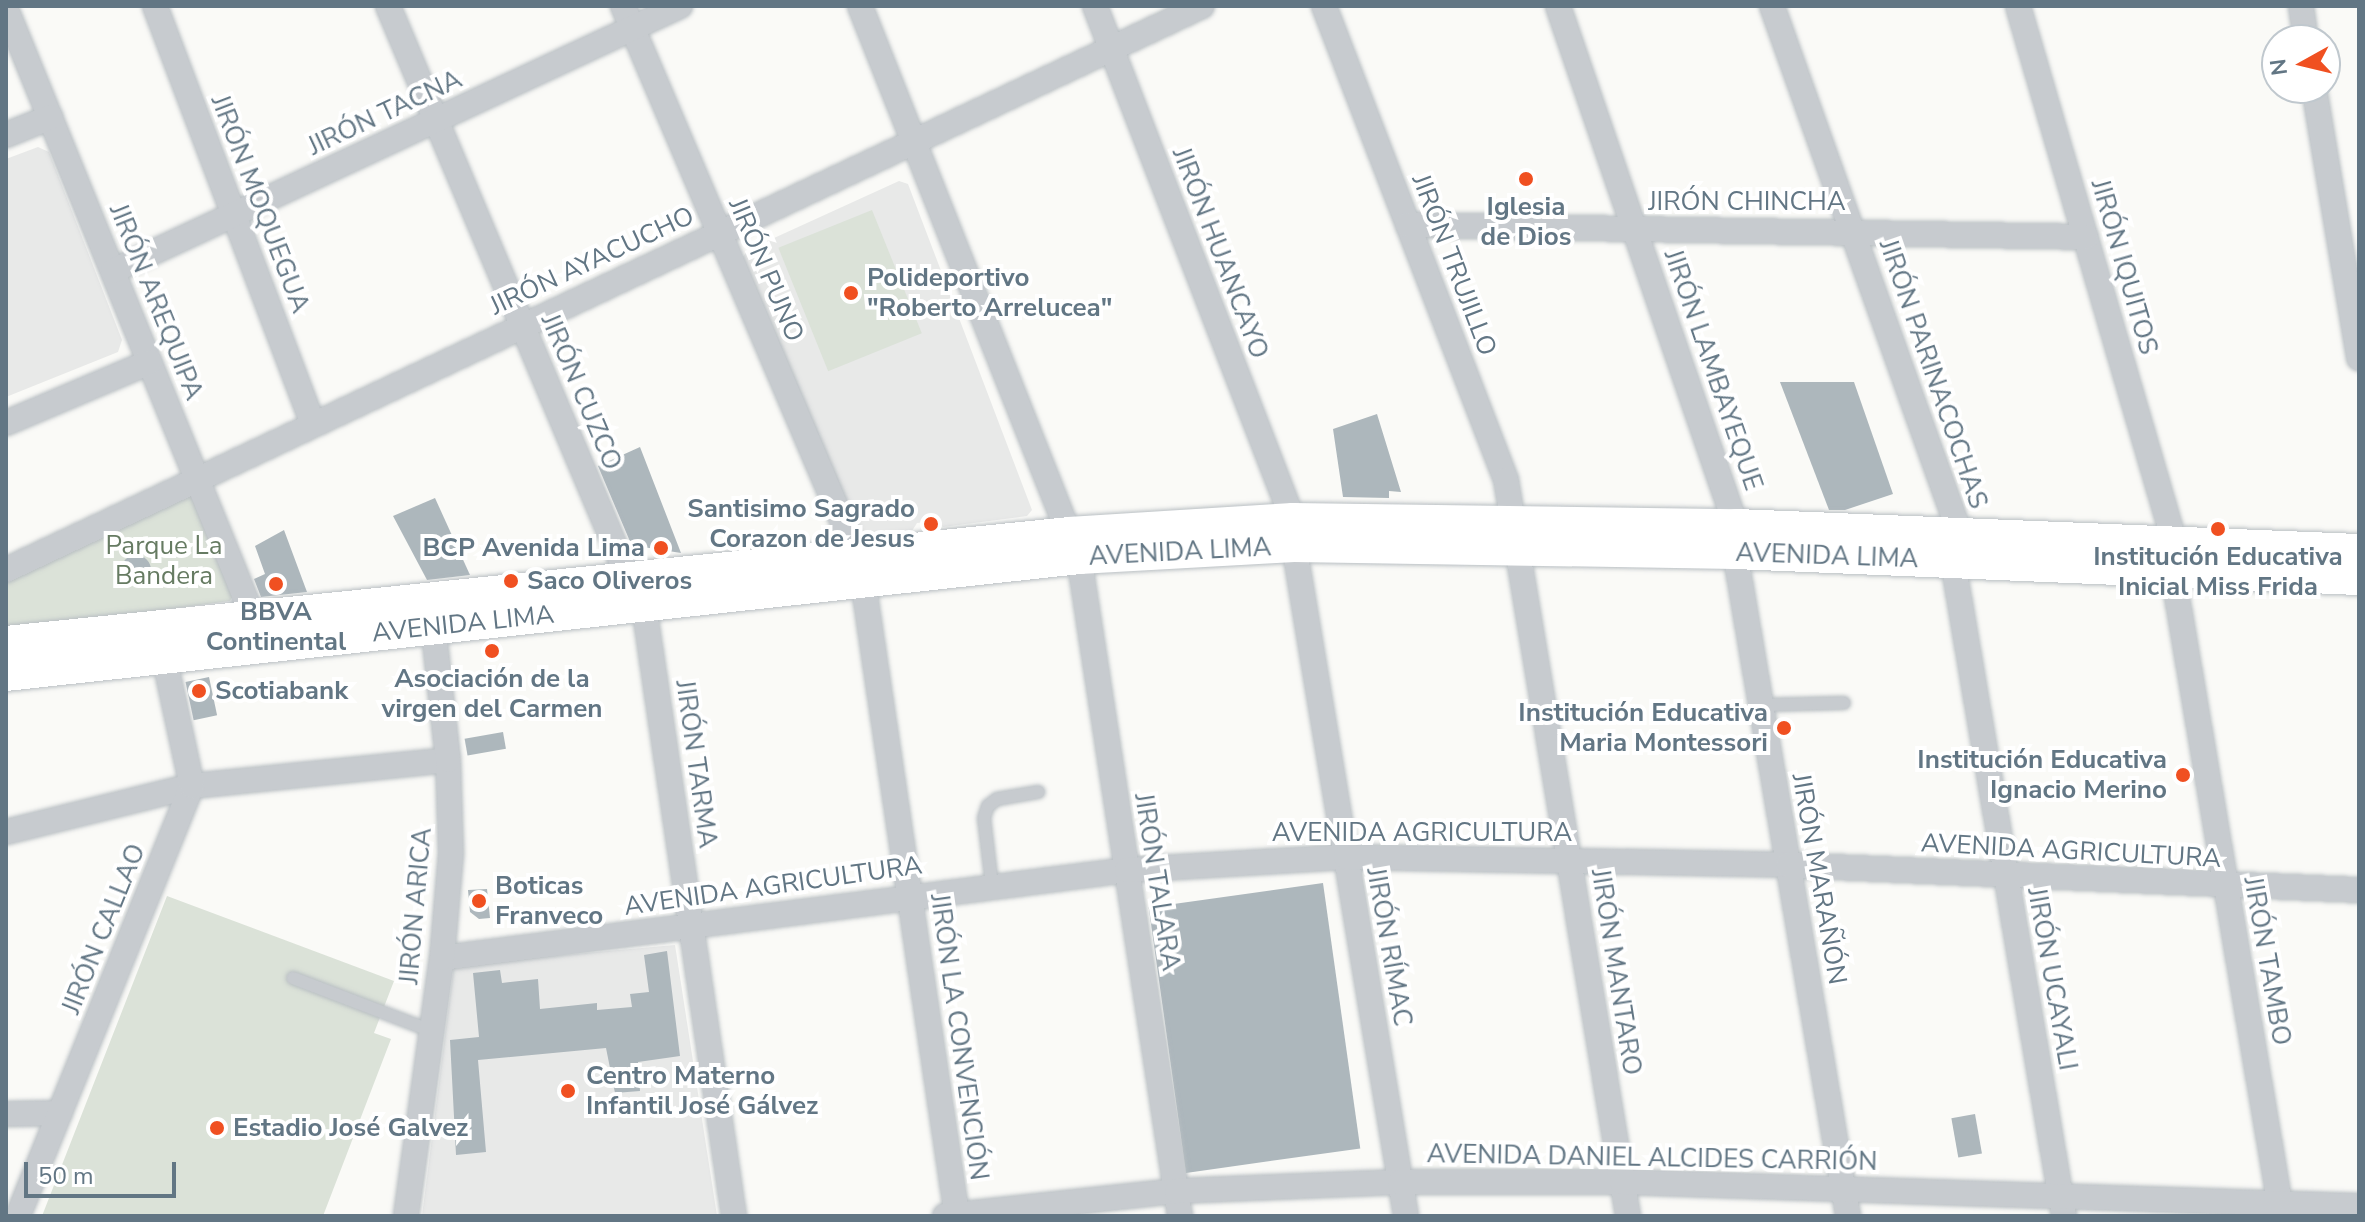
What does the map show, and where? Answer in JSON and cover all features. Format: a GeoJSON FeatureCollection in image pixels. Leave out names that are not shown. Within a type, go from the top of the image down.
{"type":"FeatureCollection","features":[{"type":"Feature","properties":{"kind":"main road","name":"AVENIDA LIMA"},"geometry":{"type":"LineString","coordinates":[[6,674],[164,657],[432,613],[1074,546],[1294,533],[1735,539],[1957,548],[2174,558],[2359,578]]}},
{"type":"Feature","properties":{"kind":"main road","name":"AVENIDA LIMA"},"geometry":{"type":"LineString","coordinates":[[2174,558],[2359,551]]}},
{"type":"Feature","properties":{"kind":"main road","name":"AVENIDA LIMA"},"geometry":{"type":"LineString","coordinates":[[6,643],[253,617],[432,613]]}},
{"type":"Feature","properties":{"kind":"street","name":"JIRÓN MOQUEGUA"},"geometry":{"type":"LineString","coordinates":[[155,6],[312,422]]}},
{"type":"Feature","properties":{"kind":"street","name":"JIRÓN CUZCO"},"geometry":{"type":"LineString","coordinates":[[388,6],[636,592]]}},
{"type":"Feature","properties":{"kind":"street","name":"JIRÓN TACNA"},"geometry":{"type":"LineString","coordinates":[[113,271],[436,120],[628,17],[680,6]]}},
{"type":"Feature","properties":{"kind":"street","name":"JIRÓN TALARA"},"geometry":{"type":"LineString","coordinates":[[860,6],[1074,546],[1180,1216]]}},
{"type":"Feature","properties":{"kind":"street","name":"JIRÓN HUANCAYO"},"geometry":{"type":"LineString","coordinates":[[1095,6],[1294,533]]}},
{"type":"Feature","properties":{"kind":"street","name":"JIRÓN AYACUCHO"},"geometry":{"type":"LineString","coordinates":[[6,570],[312,422],[1202,6]]}},
{"type":"Feature","properties":{"kind":"street","name":"JIRÓN TRUJILLO"},"geometry":{"type":"LineString","coordinates":[[1324,6],[1506,480],[1516,535]]}},
{"type":"Feature","properties":{"kind":"street","name":"JIRÓN LAMBAYEQUE"},"geometry":{"type":"LineString","coordinates":[[1558,6],[1635,230],[1735,539]]}},
{"type":"Feature","properties":{"kind":"street","name":"JIRÓN PARINACOCHAS"},"geometry":{"type":"LineString","coordinates":[[1772,6],[1853,231],[1957,548]]}},
{"type":"Feature","properties":{"kind":"street","name":"JIRÓN IQUITOS"},"geometry":{"type":"LineString","coordinates":[[2018,6],[2086,237],[2174,558]]}},
{"type":"Feature","properties":{"kind":"street","name":"JIRÓN AREQUIPA"},"geometry":{"type":"LineString","coordinates":[[6,9],[253,617]]}},
{"type":"Feature","properties":{"kind":"street","name":"JIRÓN PUNO"},"geometry":{"type":"LineString","coordinates":[[628,17],[860,568]]}},
{"type":"Feature","properties":{"kind":"street"},"geometry":{"type":"LineString","coordinates":[[2318,104],[2350,248],[2359,358]]}},
{"type":"Feature","properties":{"kind":"street"},"geometry":{"type":"LineString","coordinates":[[6,135],[51,117]]}},
{"type":"Feature","properties":{"kind":"street","name":"JIRÓN CHINCHA"},"geometry":{"type":"LineString","coordinates":[[1408,225],[2086,237]]}},
{"type":"Feature","properties":{"kind":"street"},"geometry":{"type":"LineString","coordinates":[[6,423],[150,362]]}},
{"type":"Feature","properties":{"kind":"street","name":"JIRÓN RÍMAC"},"geometry":{"type":"LineString","coordinates":[[1294,533],[1406,1216]]}},
{"type":"Feature","properties":{"kind":"street","name":"JIRÓN MANTARO"},"geometry":{"type":"LineString","coordinates":[[1516,535],[1628,1216]]}},
{"type":"Feature","properties":{"kind":"street","name":"JIRÓN MARAÑÓN"},"geometry":{"type":"LineString","coordinates":[[1735,539],[1848,1216]]}},
{"type":"Feature","properties":{"kind":"street","name":"JIRÓN UCAYALI"},"geometry":{"type":"LineString","coordinates":[[1957,548],[2006,875],[2062,1206]]}},
{"type":"Feature","properties":{"kind":"street","name":"JIRÓN TAMBO"},"geometry":{"type":"LineString","coordinates":[[2174,558],[2281,1210]]}},
{"type":"Feature","properties":{"kind":"street","name":"JIRÓN LA CONVENCIÓN"},"geometry":{"type":"LineString","coordinates":[[860,568],[910,895],[953,1216]]}},
{"type":"Feature","properties":{"kind":"street","name":"JIRÓN TARMA"},"geometry":{"type":"LineString","coordinates":[[636,592],[691,926],[734,1216]]}},
{"type":"Feature","properties":{"kind":"street","name":"JIRÓN ARICA"},"geometry":{"type":"LineString","coordinates":[[406,1216],[442,958],[451,854],[448,760],[432,613]]}},
{"type":"Feature","properties":{"kind":"street"},"geometry":{"type":"LineString","coordinates":[[164,657],[192,786]]}},
{"type":"Feature","properties":{"kind":"street"},"geometry":{"type":"LineString","coordinates":[[6,832],[192,786],[448,760]]}},
{"type":"Feature","properties":{"kind":"street","name":"JIRÓN CALLAO"},"geometry":{"type":"LineString","coordinates":[[18,1216],[192,786]]}},
{"type":"Feature","properties":{"kind":"street","name":"AVENIDA AGRICULTURA"},"geometry":{"type":"LineString","coordinates":[[442,958],[992,885],[1127,870],[1346,857],[1788,865],[2226,887],[2359,890]]}},
{"type":"Feature","properties":{"kind":"street"},"geometry":{"type":"LineString","coordinates":[[6,1114],[60,1113]]}},
{"type":"Feature","properties":{"kind":"street","name":"AVENIDA DANIEL ALCIDES CARRIÓN"},"geometry":{"type":"LineString","coordinates":[[953,1216],[1177,1191],[1400,1182],[1622,1182],[1844,1189],[2062,1206],[2281,1210],[2359,1206]]}},
{"type":"Feature","properties":{"kind":"lane"},"geometry":{"type":"LineString","coordinates":[[1761,705],[1844,703]]}},
{"type":"Feature","properties":{"kind":"lane"},"geometry":{"type":"LineString","coordinates":[[992,885],[984,818],[988,806],[997,799],[1038,792]]}},
{"type":"Feature","properties":{"kind":"lane"},"geometry":{"type":"LineString","coordinates":[[293,978],[432,1031]]}},
{"type":"Feature","properties":{"kind":"shaded area"},"geometry":{"type":"Polygon","coordinates":[[[38,147],[49,152],[122,340],[118,352],[6,397],[6,159],[38,147]]]}},
{"type":"Feature","properties":{"kind":"shaded area"},"geometry":{"type":"Polygon","coordinates":[[[899,181],[908,184],[1032,510],[1027,516],[943,527],[935,521],[917,523],[912,531],[859,536],[742,258],[748,250],[899,181]]]}},
{"type":"Feature","properties":{"kind":"shaded area","name":"Centro Materno Infantil José Gálvez"},"geometry":{"type":"Polygon","coordinates":[[[675,945],[717,1216],[422,1216],[454,965],[675,945]]]}},
{"type":"Feature","properties":{"kind":"green space","name":"Polideportivo \"Roberto Arrelucea\""},"geometry":{"type":"Polygon","coordinates":[[[872,210],[922,333],[828,371],[778,248],[872,210]]]}},
{"type":"Feature","properties":{"kind":"green space","name":"Parque La Bandera"},"geometry":{"type":"Polygon","coordinates":[[[191,495],[233,596],[230,601],[6,631],[6,582],[191,495]]]}},
{"type":"Feature","properties":{"kind":"green space","name":"Estadio José Galvez"},"geometry":{"type":"Polygon","coordinates":[[[167,896],[394,981],[374,1033],[391,1039],[323,1216],[42,1216],[167,896]]]}},
{"type":"Feature","properties":{"kind":"building"},"geometry":{"type":"Polygon","coordinates":[[[1780,382],[1854,382],[1893,494],[1845,510],[1829,510],[1780,382]]]}},
{"type":"Feature","properties":{"kind":"building"},"geometry":{"type":"Polygon","coordinates":[[[1377,414],[1401,492],[1389,491],[1389,498],[1343,497],[1333,429],[1377,414]]]}},
{"type":"Feature","properties":{"kind":"building"},"geometry":{"type":"Polygon","coordinates":[[[640,447],[681,553],[643,547],[637,558],[598,466],[640,447]]]}},
{"type":"Feature","properties":{"kind":"building"},"geometry":{"type":"Polygon","coordinates":[[[435,498],[470,575],[427,580],[393,516],[435,498]]]}},
{"type":"Feature","properties":{"kind":"building"},"geometry":{"type":"Polygon","coordinates":[[[284,530],[307,592],[261,597],[254,579],[265,574],[255,546],[284,530]]]}},
{"type":"Feature","properties":{"kind":"building"},"geometry":{"type":"Polygon","coordinates":[[[136,555],[142,556],[150,564],[150,576],[142,584],[136,585],[130,584],[122,576],[121,570],[122,564],[130,556],[136,555]]]}},
{"type":"Feature","properties":{"kind":"building"},"geometry":{"type":"Polygon","coordinates":[[[209,677],[217,715],[194,720],[186,682],[209,677]]]}},
{"type":"Feature","properties":{"kind":"building"},"geometry":{"type":"Polygon","coordinates":[[[503,732],[506,749],[468,756],[465,739],[503,732]]]}},
{"type":"Feature","properties":{"kind":"building"},"geometry":{"type":"Polygon","coordinates":[[[1323,883],[1360,1148],[1186,1173],[1149,907],[1323,883]]]}},
{"type":"Feature","properties":{"kind":"building","name":"Boticas Franveco"},"geometry":{"type":"Polygon","coordinates":[[[487,889],[490,918],[479,919],[470,912],[468,890],[487,889]]]}},
{"type":"Feature","properties":{"kind":"building"},"geometry":{"type":"Polygon","coordinates":[[[667,951],[680,1056],[638,1062],[640,1091],[615,1093],[606,1048],[478,1060],[486,1152],[456,1155],[450,1040],[479,1037],[473,973],[500,970],[502,983],[538,979],[540,1009],[597,1003],[597,1010],[632,1007],[630,994],[649,992],[644,955],[667,951]]]}},
{"type":"Feature","properties":{"kind":"building"},"geometry":{"type":"Polygon","coordinates":[[[1975,1114],[1982,1153],[1958,1158],[1951,1118],[1975,1114]]]}},
{"type":"Feature","properties":{"kind":"place","name":"Iglesia de Dios"},"geometry":{"type":"Point","coordinates":[1526,179]}},
{"type":"Feature","properties":{"kind":"place","name":"Polideportivo \"Roberto Arrelucea\""},"geometry":{"type":"Point","coordinates":[851,293]}},
{"type":"Feature","properties":{"kind":"place","name":"Santisimo Sagrado Corazon de Jesus"},"geometry":{"type":"Point","coordinates":[931,524]}},
{"type":"Feature","properties":{"kind":"place","name":"Institución Educativa Inicial Miss Frida"},"geometry":{"type":"Point","coordinates":[2218,529]}},
{"type":"Feature","properties":{"kind":"place","name":"BCP Avenida Lima"},"geometry":{"type":"Point","coordinates":[661,548]}},
{"type":"Feature","properties":{"kind":"place","name":"Saco Oliveros"},"geometry":{"type":"Point","coordinates":[511,581]}},
{"type":"Feature","properties":{"kind":"place","name":"BBVA Continental"},"geometry":{"type":"Point","coordinates":[276,584]}},
{"type":"Feature","properties":{"kind":"place","name":"Asociación de la virgen del Carmen"},"geometry":{"type":"Point","coordinates":[492,651]}},
{"type":"Feature","properties":{"kind":"place","name":"Scotiabank"},"geometry":{"type":"Point","coordinates":[199,691]}},
{"type":"Feature","properties":{"kind":"place","name":"Institución Educativa Maria Montessori"},"geometry":{"type":"Point","coordinates":[1784,728]}},
{"type":"Feature","properties":{"kind":"place","name":"Institución Educativa Ignacio Merino"},"geometry":{"type":"Point","coordinates":[2183,775]}},
{"type":"Feature","properties":{"kind":"place","name":"Boticas Franveco"},"geometry":{"type":"Point","coordinates":[479,901]}},
{"type":"Feature","properties":{"kind":"place","name":"Centro Materno Infantil José Gálvez"},"geometry":{"type":"Point","coordinates":[568,1091]}},
{"type":"Feature","properties":{"kind":"place","name":"Estadio José Galvez"},"geometry":{"type":"Point","coordinates":[217,1128]}}]}
